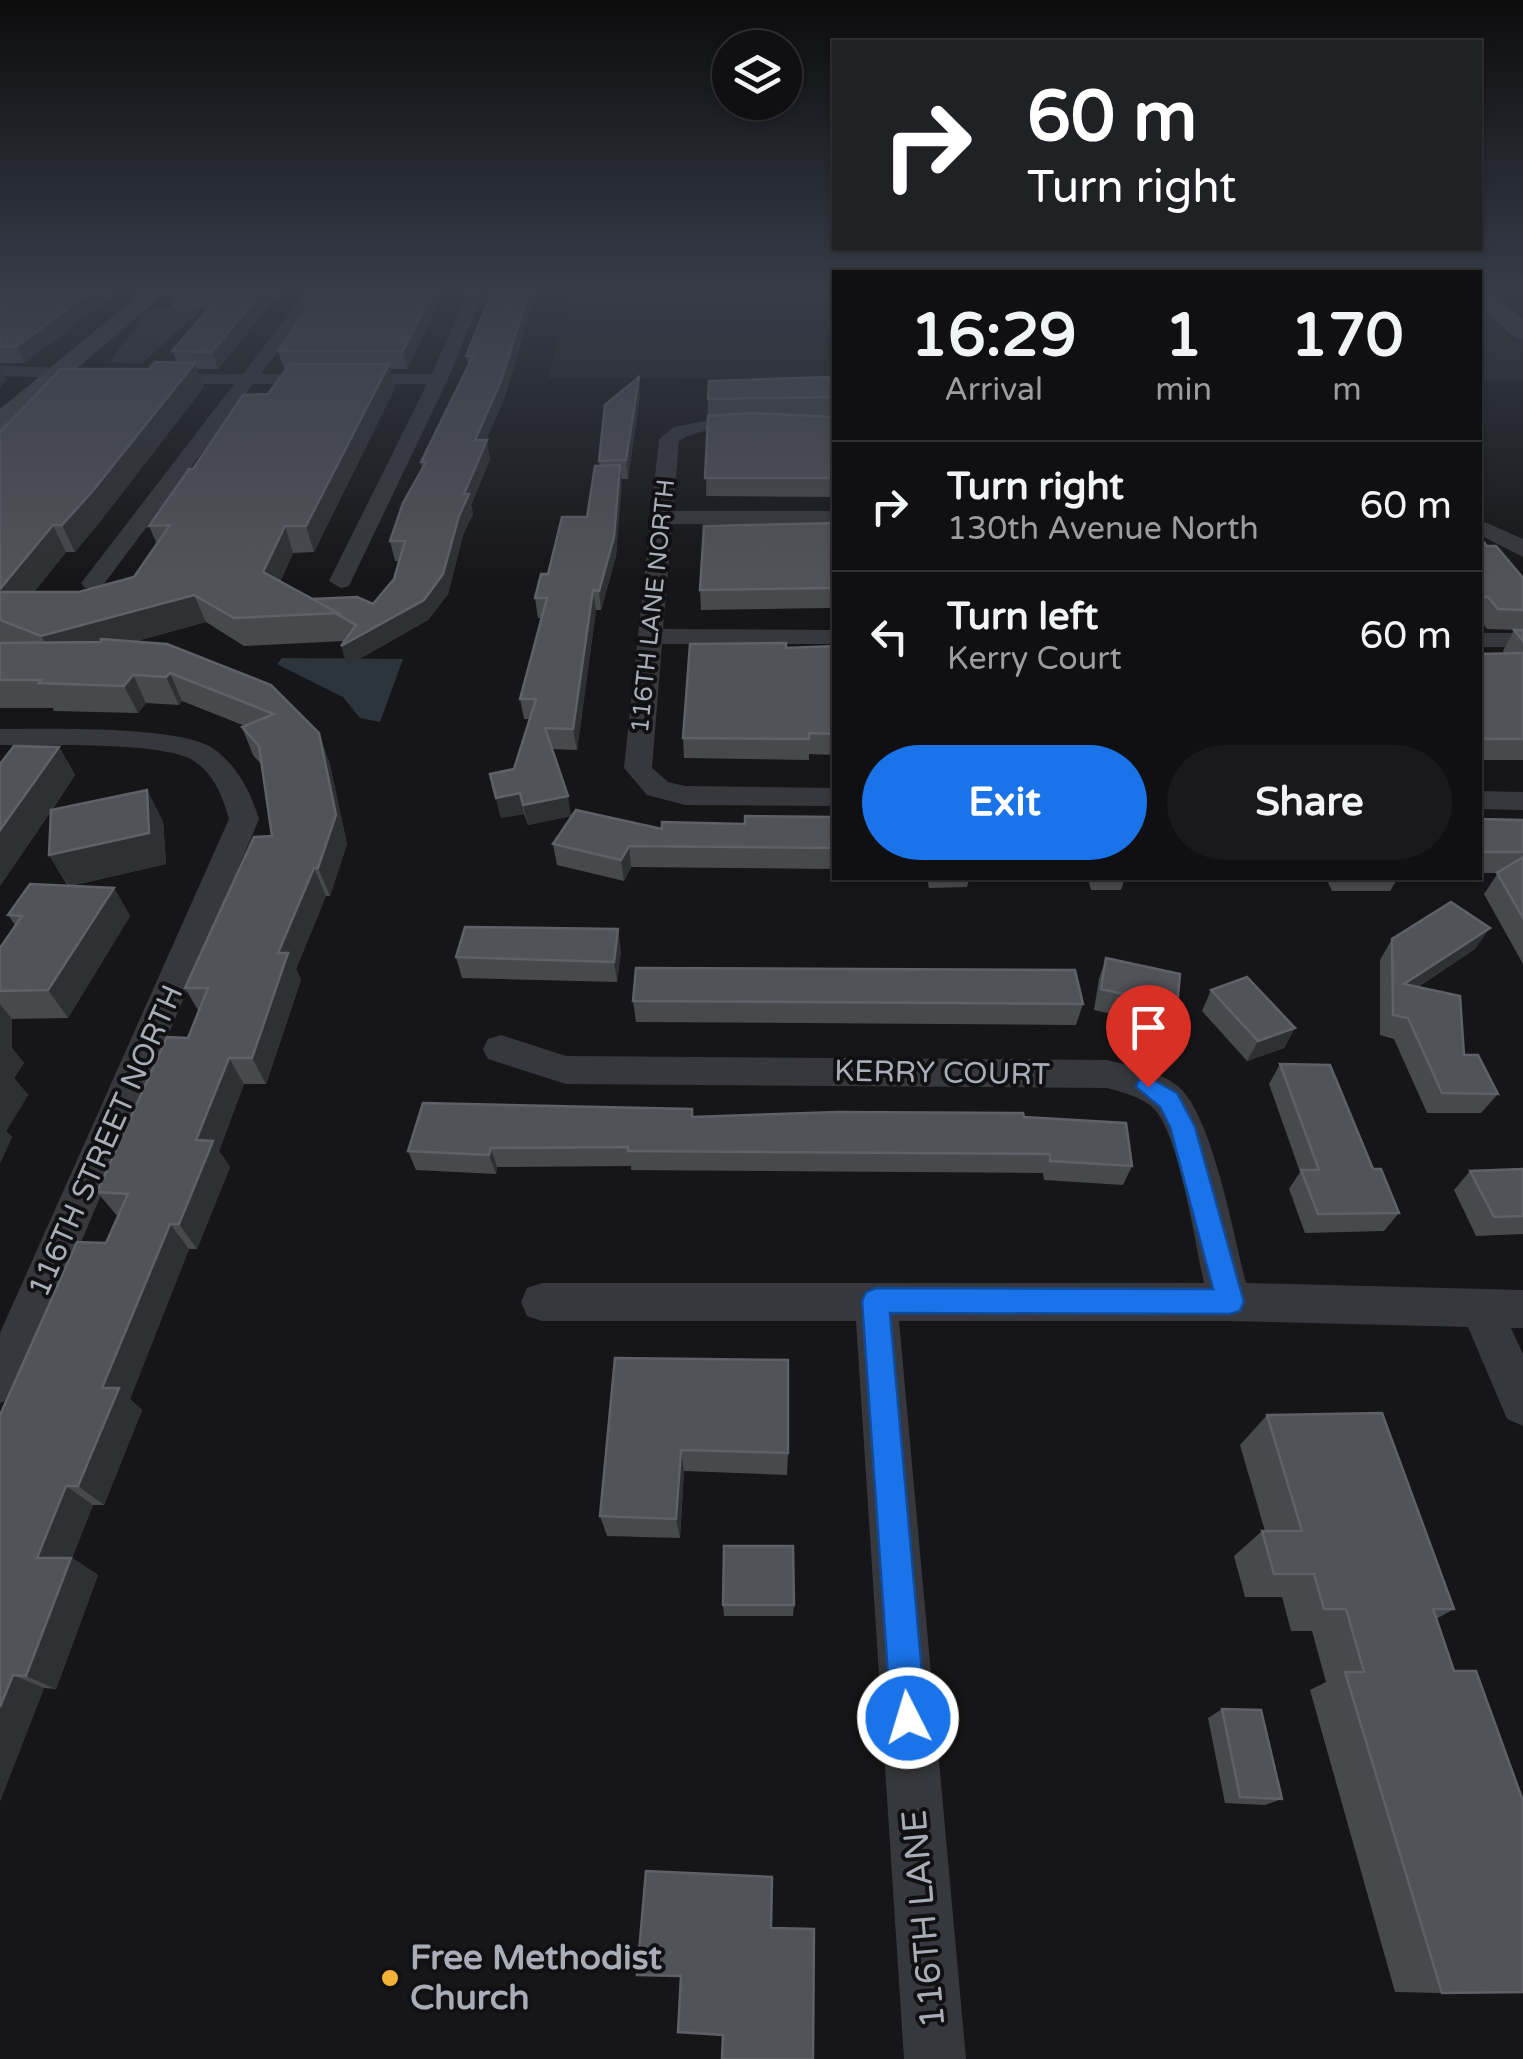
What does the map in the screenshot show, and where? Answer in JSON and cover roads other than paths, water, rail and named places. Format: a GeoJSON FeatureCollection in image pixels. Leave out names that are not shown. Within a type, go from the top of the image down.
{"type":"FeatureCollection","features":[{"type":"Feature","properties":{"kind":"street"},"geometry":{"type":"LineString","coordinates":[[0,424],[44,384]]}},
{"type":"Feature","properties":{"kind":"street"},"geometry":{"type":"LineString","coordinates":[[94,583],[244,384]]}},
{"type":"Feature","properties":{"kind":"street"},"geometry":{"type":"LineString","coordinates":[[341,581],[436,384]]}},
{"type":"Feature","properties":{"kind":"street","name":"116TH LANE NORTH"},"geometry":{"type":"LineString","coordinates":[[832,425],[702,424],[676,431],[669,439],[638,768],[646,782],[666,792],[694,796],[832,797]]}},
{"type":"Feature","properties":{"kind":"street"},"geometry":{"type":"LineString","coordinates":[[663,517],[832,518]]}},
{"type":"Feature","properties":{"kind":"street"},"geometry":{"type":"LineString","coordinates":[[1482,527],[1523,550]]}},
{"type":"Feature","properties":{"kind":"street"},"geometry":{"type":"LineString","coordinates":[[649,636],[832,637]]}},
{"type":"Feature","properties":{"kind":"street"},"geometry":{"type":"LineString","coordinates":[[1482,640],[1523,640]]}},
{"type":"Feature","properties":{"kind":"street","name":"116TH STREET NORTH"},"geometry":{"type":"LineString","coordinates":[[0,736],[139,739],[202,752],[235,788],[244,819],[0,1382]]}},
{"type":"Feature","properties":{"kind":"street"},"geometry":{"type":"LineString","coordinates":[[1482,800],[1523,801]]}},
{"type":"Feature","properties":{"kind":"street","name":"KERRY COURT"},"geometry":{"type":"LineString","coordinates":[[501,1049],[566,1070],[1107,1074],[1148,1087],[1169,1100],[1182,1127],[1230,1302]]}},
{"type":"Feature","properties":{"kind":"street","name":"116TH LANE"},"geometry":{"type":"LineString","coordinates":[[876,1301],[936,2059]]}},
{"type":"Feature","properties":{"kind":"street"},"geometry":{"type":"LineString","coordinates":[[542,1302],[1230,1302],[1502,1309],[1523,1404]]}},
{"type":"Feature","properties":{"kind":"place","name":"Free Methodist Church"},"geometry":{"type":"Point","coordinates":[390,1978]}}]}
